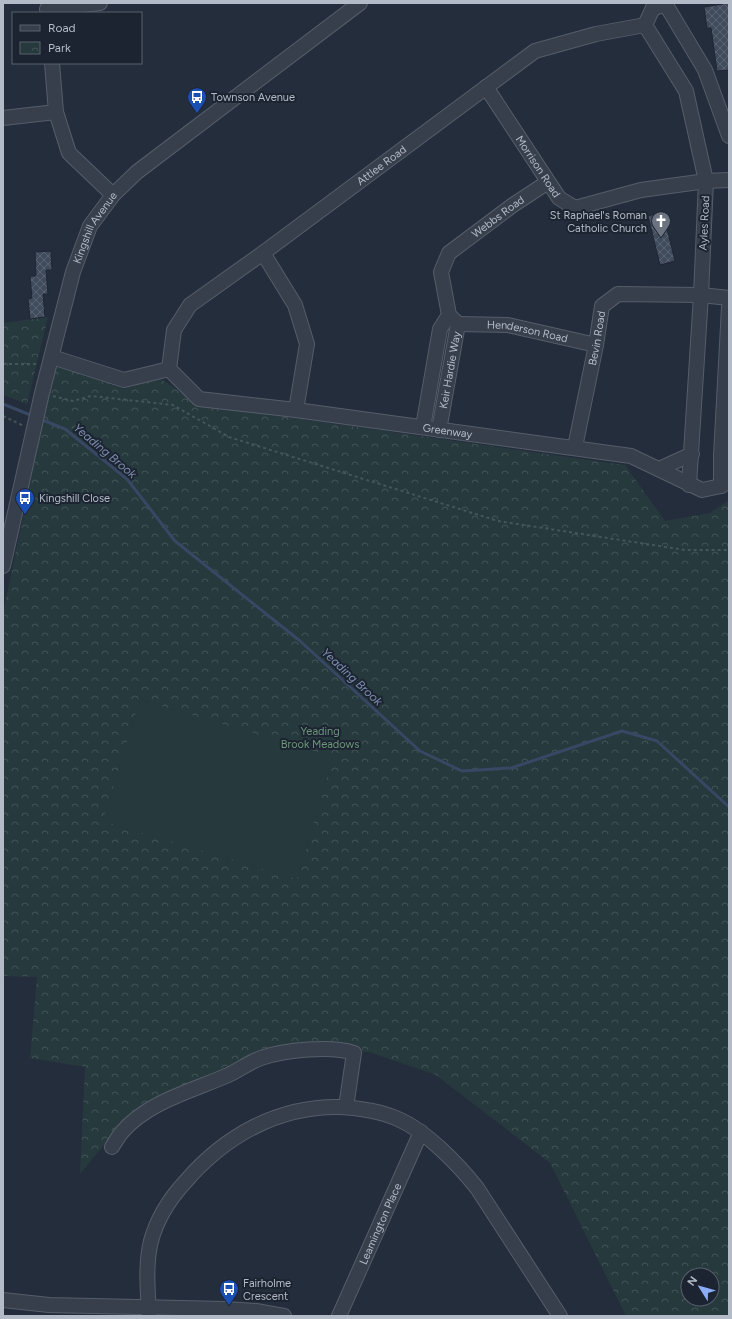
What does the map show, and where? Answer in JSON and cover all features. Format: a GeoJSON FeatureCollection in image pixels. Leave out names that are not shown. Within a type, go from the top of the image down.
{"type":"FeatureCollection","features":[{"type":"Feature","properties":{"kind":"street"},"geometry":{"type":"LineString","coordinates":[[47,8],[100,3]]}},
{"type":"Feature","properties":{"kind":"street","name":"Kingshill Avenue"},"geometry":{"type":"LineString","coordinates":[[3,566],[41,399],[73,272],[90,226],[113,195],[137,172],[360,3]]}},
{"type":"Feature","properties":{"kind":"street"},"geometry":{"type":"LineString","coordinates":[[645,25],[659,5],[722,96],[729,136]]}},
{"type":"Feature","properties":{"kind":"street","name":"Attlee Road"},"geometry":{"type":"LineString","coordinates":[[169,368],[174,330],[190,305],[263,253],[535,51],[596,34],[645,25]]}},
{"type":"Feature","properties":{"kind":"street","name":"Ayles Road"},"geometry":{"type":"LineString","coordinates":[[645,25],[686,91],[706,181],[701,295],[689,484]]}},
{"type":"Feature","properties":{"kind":"street"},"geometry":{"type":"LineString","coordinates":[[52,64],[56,112],[69,153],[113,195]]}},
{"type":"Feature","properties":{"kind":"street","name":"Morrison Road"},"geometry":{"type":"LineString","coordinates":[[486,87],[559,198],[575,208],[641,190],[706,181],[729,180]]}},
{"type":"Feature","properties":{"kind":"street"},"geometry":{"type":"LineString","coordinates":[[3,118],[56,112]]}},
{"type":"Feature","properties":{"kind":"street","name":"Webbs Road"},"geometry":{"type":"LineString","coordinates":[[449,253],[513,205],[548,182]]}},
{"type":"Feature","properties":{"kind":"street"},"geometry":{"type":"LineString","coordinates":[[263,253],[295,305],[307,344],[296,410]]}},
{"type":"Feature","properties":{"kind":"street","name":"Keir Hardie Way"},"geometry":{"type":"LineString","coordinates":[[439,430],[453,319],[442,272],[449,253]]}},
{"type":"Feature","properties":{"kind":"street","name":"Bevin Road"},"geometry":{"type":"LineString","coordinates":[[575,447],[596,345],[602,306],[618,294],[701,295],[729,298]]}},
{"type":"Feature","properties":{"kind":"street"},"geometry":{"type":"LineString","coordinates":[[725,484],[729,314]]}},
{"type":"Feature","properties":{"kind":"street","name":"Keir Hardie Way"},"geometry":{"type":"LineString","coordinates":[[423,428],[440,329],[453,319]]}},
{"type":"Feature","properties":{"kind":"street","name":"Henderson Road"},"geometry":{"type":"LineString","coordinates":[[453,319],[508,325],[596,345]]}},
{"type":"Feature","properties":{"kind":"street"},"geometry":{"type":"LineString","coordinates":[[50,362],[124,380],[169,368]]}},
{"type":"Feature","properties":{"kind":"street","name":"Greenway"},"geometry":{"type":"LineString","coordinates":[[169,368],[199,399],[296,410],[575,447],[631,456],[702,490],[725,484]]}},
{"type":"Feature","properties":{"kind":"street"},"geometry":{"type":"LineString","coordinates":[[659,469],[692,454]]}},
{"type":"Feature","properties":{"kind":"street"},"geometry":{"type":"LineString","coordinates":[[112,1147],[122,1132],[130,1124],[166,1101],[226,1076],[261,1058],[276,1054],[331,1048],[345,1049],[354,1053],[346,1108]]}},
{"type":"Feature","properties":{"kind":"street"},"geometry":{"type":"LineString","coordinates":[[148,1312],[148,1254],[154,1231],[174,1196],[195,1170],[221,1147],[242,1133],[277,1116],[319,1108],[346,1108],[368,1110],[388,1115],[422,1132],[463,1172],[477,1188],[560,1316]]}},
{"type":"Feature","properties":{"kind":"street","name":"Leamington Place"},"geometry":{"type":"LineString","coordinates":[[339,1316],[422,1132]]}},
{"type":"Feature","properties":{"kind":"street"},"geometry":{"type":"LineString","coordinates":[[3,1300],[148,1312],[225,1309],[256,1311],[284,1316]]}},
{"type":"Feature","properties":{"kind":"path"},"geometry":{"type":"LineString","coordinates":[[3,364],[41,364],[50,362]]}},
{"type":"Feature","properties":{"kind":"path"},"geometry":{"type":"LineString","coordinates":[[41,399],[73,401],[91,396],[173,405],[229,437],[498,521],[685,550],[729,550]]}},
{"type":"Feature","properties":{"kind":"path"},"geometry":{"type":"LineString","coordinates":[[3,416],[34,431]]}},
{"type":"Feature","properties":{"kind":"green space"},"geometry":{"type":"Polygon","coordinates":[[[48,317],[27,404],[3,395],[3,323],[48,317]]]}},
{"type":"Feature","properties":{"kind":"green space","name":"Yeading Brook Meadows"},"geometry":{"type":"Polygon","coordinates":[[[55,364],[124,389],[159,378],[200,405],[625,465],[665,521],[710,513],[729,500],[729,1316],[626,1316],[550,1163],[436,1075],[369,1052],[284,1051],[125,1120],[80,1174],[85,1067],[30,1058],[37,977],[3,976],[3,613],[55,364]]]}},
{"type":"Feature","properties":{"kind":"green space"},"geometry":{"type":"Polygon","coordinates":[[[140,700],[333,757],[297,879],[103,821],[140,700]]]}},
{"type":"Feature","properties":{"kind":"building"},"geometry":{"type":"Polygon","coordinates":[[[729,3],[729,70],[717,71],[711,28],[707,28],[704,7],[729,3]]]}},
{"type":"Feature","properties":{"kind":"building","name":"St Raphael's Roman Catholic Church"},"geometry":{"type":"Polygon","coordinates":[[[663,212],[675,261],[660,265],[648,216],[663,212]]]}},
{"type":"Feature","properties":{"kind":"building"},"geometry":{"type":"Polygon","coordinates":[[[51,251],[52,270],[46,270],[48,294],[43,294],[45,317],[30,319],[28,299],[32,298],[30,276],[36,276],[35,252],[51,251]]]}},
{"type":"Feature","properties":{"kind":"waterway","name":"Yeading Brook"},"geometry":{"type":"LineString","coordinates":[[3,404],[33,416]]}},
{"type":"Feature","properties":{"kind":"waterway","name":"Yeading Brook"},"geometry":{"type":"LineString","coordinates":[[40,419],[65,429],[127,479],[175,541],[300,641],[420,751],[462,771],[511,768],[622,731],[657,741],[729,807]]}},
{"type":"Feature","properties":{"kind":"place","name":"Townson Avenue"},"geometry":{"type":"Point","coordinates":[197,114]}},
{"type":"Feature","properties":{"kind":"place","name":"St Raphael's Roman Catholic Church"},"geometry":{"type":"Point","coordinates":[661,238]}},
{"type":"Feature","properties":{"kind":"place","name":"Kingshill Close"},"geometry":{"type":"Point","coordinates":[25,515]}},
{"type":"Feature","properties":{"kind":"place","name":"Fairholme Crescent"},"geometry":{"type":"Point","coordinates":[229,1306]}}]}
